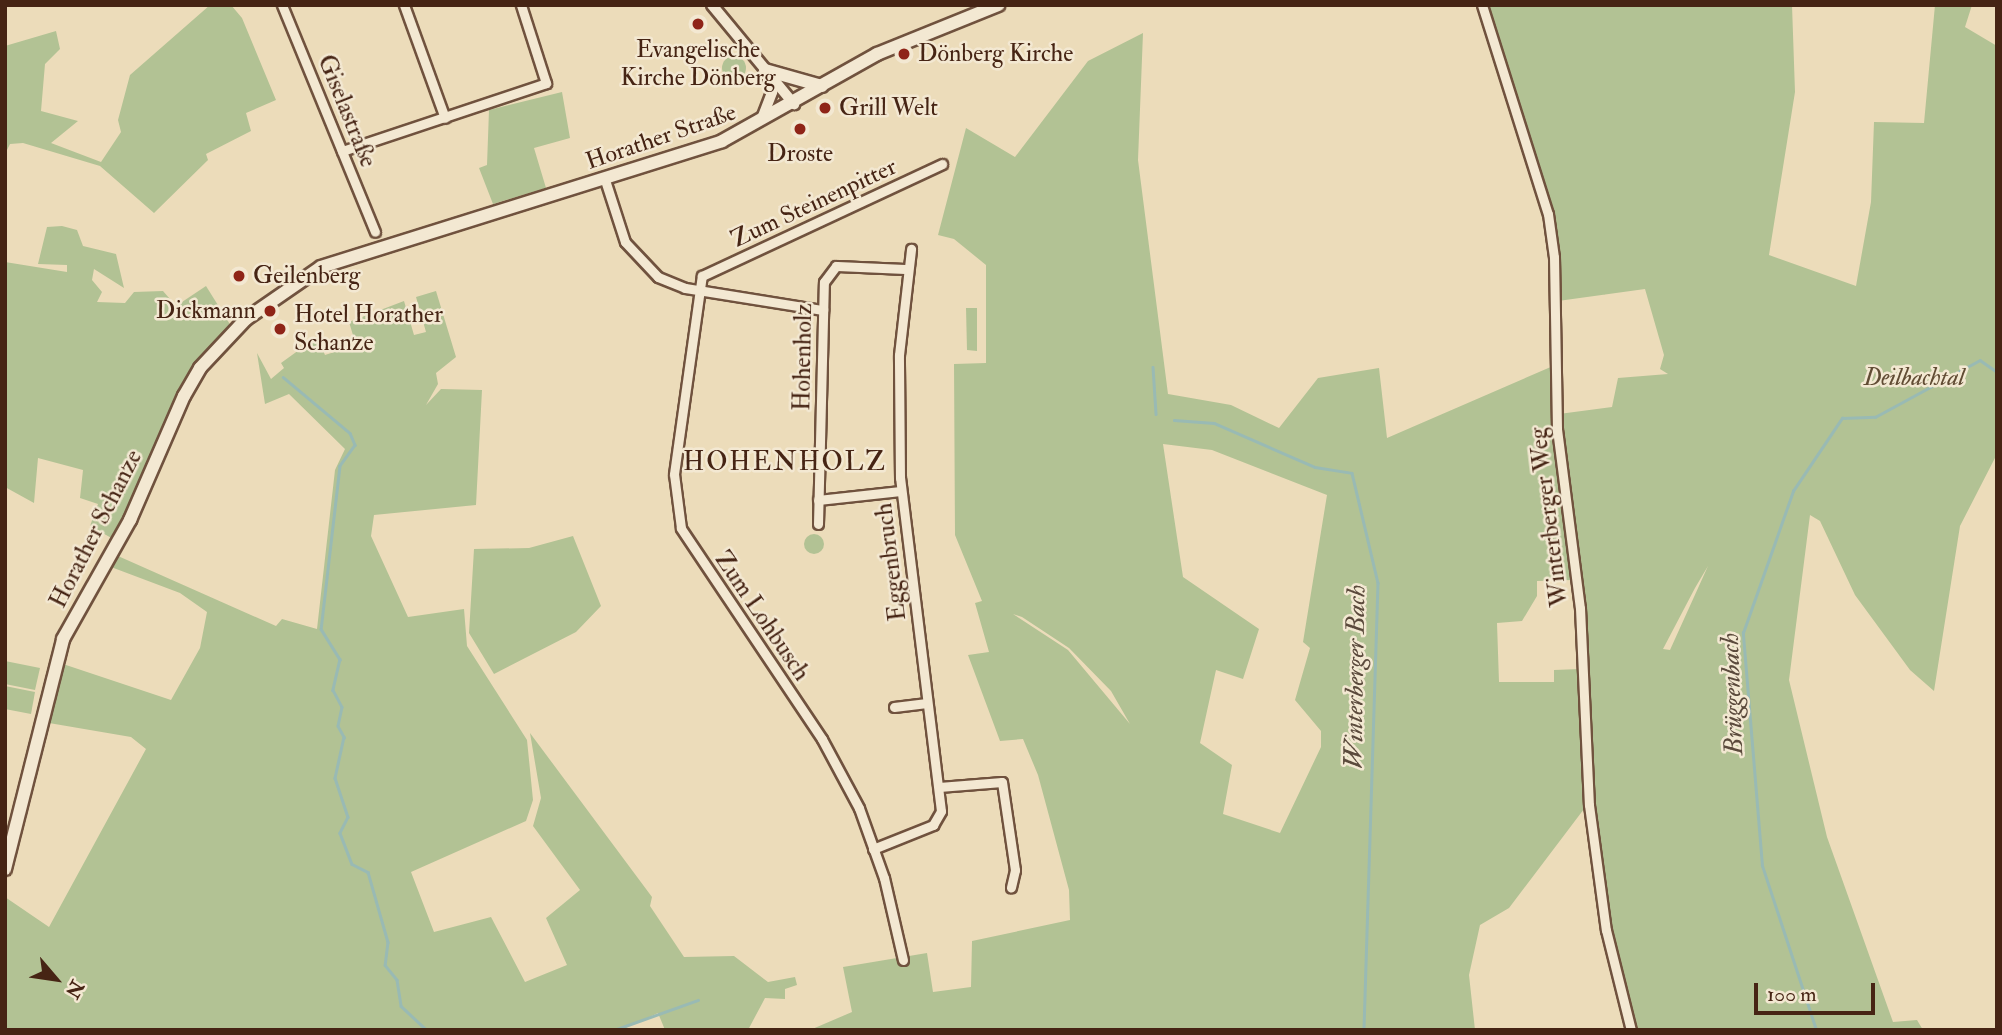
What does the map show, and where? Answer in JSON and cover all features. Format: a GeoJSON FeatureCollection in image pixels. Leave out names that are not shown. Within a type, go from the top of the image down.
{"type":"FeatureCollection","features":[{"type":"Feature","properties":{"kind":"main road","name":"Horather Straße"},"geometry":{"type":"LineString","coordinates":[[321,267],[605,180],[756,126],[877,54],[967,11],[998,5]]}},
{"type":"Feature","properties":{"kind":"main road"},"geometry":{"type":"LineString","coordinates":[[765,70],[822,86]]}},
{"type":"Feature","properties":{"kind":"main road","name":"Horather Schanze"},"geometry":{"type":"LineString","coordinates":[[5,869],[63,639],[130,520],[184,396],[235,329],[321,267]]}},
{"type":"Feature","properties":{"kind":"street","name":"Giselastraße"},"geometry":{"type":"LineString","coordinates":[[282,5],[375,232]]}},
{"type":"Feature","properties":{"kind":"street"},"geometry":{"type":"LineString","coordinates":[[404,5],[445,118]]}},
{"type":"Feature","properties":{"kind":"street"},"geometry":{"type":"LineString","coordinates":[[342,150],[546,83],[521,5]]}},
{"type":"Feature","properties":{"kind":"street"},"geometry":{"type":"LineString","coordinates":[[712,5],[794,104]]}},
{"type":"Feature","properties":{"kind":"street","name":"Winterberger Weg"},"geometry":{"type":"LineString","coordinates":[[1482,5],[1548,214],[1554,257],[1557,429],[1580,608],[1589,805],[1606,930],[1631,1030]]}},
{"type":"Feature","properties":{"kind":"street"},"geometry":{"type":"LineString","coordinates":[[756,126],[770,108],[765,70]]}},
{"type":"Feature","properties":{"kind":"street","name":"Zum Steinenpitter"},"geometry":{"type":"LineString","coordinates":[[702,276],[942,164]]}},
{"type":"Feature","properties":{"kind":"street"},"geometry":{"type":"LineString","coordinates":[[605,180],[631,252],[658,277],[699,289],[823,310]]}},
{"type":"Feature","properties":{"kind":"street","name":"Eggenbruch"},"geometry":{"type":"LineString","coordinates":[[873,849],[933,825],[942,811],[901,491],[898,384],[906,269],[911,248]]}},
{"type":"Feature","properties":{"kind":"street","name":"Hohenholz"},"geometry":{"type":"LineString","coordinates":[[818,524],[824,282],[836,266],[906,269]]}},
{"type":"Feature","properties":{"kind":"street","name":"Zum Lohbusch"},"geometry":{"type":"LineString","coordinates":[[702,276],[674,474],[675,514],[822,739],[873,849],[903,960]]}},
{"type":"Feature","properties":{"kind":"street"},"geometry":{"type":"LineString","coordinates":[[818,500],[901,491]]}},
{"type":"Feature","properties":{"kind":"street"},"geometry":{"type":"LineString","coordinates":[[894,707],[927,703]]}},
{"type":"Feature","properties":{"kind":"street"},"geometry":{"type":"LineString","coordinates":[[939,787],[1003,782],[1015,870],[1011,888]]}},
{"type":"Feature","properties":{"kind":"green space"},"geometry":{"type":"Polygon","coordinates":[[[210,5],[231,5],[242,18],[276,100],[246,113],[251,131],[206,154],[208,160],[154,213],[100,166],[23,143],[10,144],[5,154],[5,46],[56,31],[60,49],[45,64],[41,111],[78,121],[51,143],[101,162],[121,132],[118,120],[130,75],[210,5]]]}},
{"type":"Feature","properties":{"kind":"green space","name":"Deilbachtal"},"geometry":{"type":"Polygon","coordinates":[[[1493,5],[1792,5],[1795,92],[1769,255],[1856,286],[1871,202],[1874,122],[1924,123],[1935,5],[1972,5],[1965,27],[1997,46],[1997,454],[1960,526],[1934,691],[1910,670],[1855,595],[1820,521],[1810,515],[1789,680],[1827,837],[1893,1022],[1917,1020],[1923,1030],[1633,1030],[1609,931],[1592,800],[1586,636],[1559,414],[1612,407],[1618,378],[1668,374],[1660,369],[1664,355],[1645,289],[1558,301],[1557,247],[1487,9],[1493,5]],[[1708,566],[1663,649],[1670,650],[1708,566]]]}},
{"type":"Feature","properties":{"kind":"green space"},"geometry":{"type":"Polygon","coordinates":[[[1143,33],[1138,160],[1168,394],[1231,405],[1279,428],[1318,378],[1379,368],[1387,438],[1553,366],[1557,471],[1573,580],[1537,581],[1537,596],[1522,621],[1497,623],[1499,682],[1554,682],[1554,670],[1580,669],[1587,805],[1509,908],[1480,925],[1469,975],[1475,1030],[810,1030],[852,1012],[843,967],[927,953],[933,992],[971,987],[972,941],[1070,920],[1069,890],[1038,775],[1023,739],[1000,741],[968,655],[989,652],[975,603],[982,601],[955,535],[954,364],[986,363],[986,265],[954,239],[938,235],[966,128],[1015,157],[1088,61],[1143,33]],[[1163,444],[1183,577],[1259,629],[1243,679],[1216,670],[1200,743],[1232,765],[1223,814],[1280,833],[1321,747],[1321,731],[1295,700],[1310,648],[1303,642],[1327,495],[1212,450],[1163,444]],[[1013,614],[1068,650],[1130,724],[1111,691],[1069,648],[1022,617],[1013,614]]]}},
{"type":"Feature","properties":{"kind":"green space"},"geometry":{"type":"Polygon","coordinates":[[[734,56],[743,59],[746,68],[743,77],[734,80],[725,77],[722,68],[725,59],[734,56]]]}},
{"type":"Feature","properties":{"kind":"green space"},"geometry":{"type":"Polygon","coordinates":[[[562,92],[570,138],[534,148],[546,188],[493,204],[479,168],[487,165],[489,110],[562,92]]]}},
{"type":"Feature","properties":{"kind":"green space"},"geometry":{"type":"Polygon","coordinates":[[[62,226],[77,230],[83,246],[116,254],[124,288],[94,269],[92,280],[102,292],[97,302],[125,303],[134,292],[163,291],[176,306],[206,286],[231,326],[115,540],[90,526],[98,504],[80,498],[83,470],[38,458],[34,503],[5,487],[5,262],[67,272],[67,265],[38,264],[47,227],[62,226]]]}},
{"type":"Feature","properties":{"kind":"green space"},"geometry":{"type":"Polygon","coordinates":[[[436,291],[456,357],[436,373],[438,384],[426,405],[441,389],[482,390],[476,505],[374,515],[371,536],[408,617],[464,609],[467,646],[527,740],[533,800],[526,821],[411,872],[434,932],[491,917],[525,982],[567,965],[546,918],[580,890],[533,826],[541,798],[530,733],[652,897],[650,906],[684,957],[734,956],[768,982],[795,977],[797,985],[785,989],[785,999],[765,998],[748,1030],[665,1030],[658,1013],[621,1030],[5,1030],[5,897],[49,927],[146,749],[131,737],[49,723],[63,664],[171,700],[200,648],[207,612],[180,593],[111,567],[118,556],[276,626],[282,619],[317,629],[335,470],[345,449],[289,394],[265,404],[257,353],[271,379],[284,368],[281,363],[317,337],[325,355],[356,345],[349,322],[404,301],[414,335],[426,332],[416,297],[436,291]]]}},
{"type":"Feature","properties":{"kind":"green space"},"geometry":{"type":"Polygon","coordinates":[[[966,308],[977,308],[977,351],[967,350],[966,308]]]}},
{"type":"Feature","properties":{"kind":"green space"},"geometry":{"type":"Polygon","coordinates":[[[810,534],[818,534],[824,544],[818,554],[810,554],[804,548],[804,540],[810,534]]]}},
{"type":"Feature","properties":{"kind":"green space"},"geometry":{"type":"Polygon","coordinates":[[[573,536],[601,606],[576,632],[494,674],[469,633],[474,549],[529,548],[573,536]]]}},
{"type":"Feature","properties":{"kind":"green space"},"geometry":{"type":"Polygon","coordinates":[[[5,661],[40,668],[35,690],[5,684],[5,661]]]}},
{"type":"Feature","properties":{"kind":"green space"},"geometry":{"type":"Polygon","coordinates":[[[5,686],[35,692],[31,714],[5,709],[5,686]]]}},
{"type":"Feature","properties":{"kind":"waterway","name":"Brüggenbach"},"geometry":{"type":"LineString","coordinates":[[1816,1030],[1762,866],[1743,633],[1793,491],[1842,418],[1875,417],[1980,360],[1997,372]]}},
{"type":"Feature","properties":{"kind":"waterway","name":"Winterberger Bach"},"geometry":{"type":"LineString","coordinates":[[1153,367],[1156,414]]}},
{"type":"Feature","properties":{"kind":"waterway"},"geometry":{"type":"LineString","coordinates":[[283,377],[350,433],[355,445],[340,466],[321,629],[340,659],[333,690],[342,707],[338,726],[344,737],[335,778],[348,817],[340,833],[352,864],[368,872],[388,942],[385,965],[397,980],[401,1006],[427,1030]]}},
{"type":"Feature","properties":{"kind":"waterway","name":"Winterberger Bach"},"geometry":{"type":"LineString","coordinates":[[1174,420],[1214,423],[1315,467],[1352,473],[1378,583],[1364,1030]]}},
{"type":"Feature","properties":{"kind":"waterway"},"geometry":{"type":"LineString","coordinates":[[614,1030],[698,1000]]}},
{"type":"Feature","properties":{"kind":"place","name":"Evangelische Kirche Dönberg"},"geometry":{"type":"Point","coordinates":[698,24]}},
{"type":"Feature","properties":{"kind":"place","name":"Dönberg Kirche"},"geometry":{"type":"Point","coordinates":[904,54]}},
{"type":"Feature","properties":{"kind":"place","name":"Grill Welt"},"geometry":{"type":"Point","coordinates":[825,108]}},
{"type":"Feature","properties":{"kind":"place","name":"Droste"},"geometry":{"type":"Point","coordinates":[800,129]}},
{"type":"Feature","properties":{"kind":"place","name":"Geilenberg"},"geometry":{"type":"Point","coordinates":[239,276]}},
{"type":"Feature","properties":{"kind":"place","name":"Dickmann"},"geometry":{"type":"Point","coordinates":[270,311]}},
{"type":"Feature","properties":{"kind":"place","name":"Hotel Horather Schanze"},"geometry":{"type":"Point","coordinates":[280,329]}},
{"type":"Feature","properties":{"kind":"district","name":"HOHENHOLZ"},"geometry":{"type":"Point","coordinates":[785,463]}}]}
